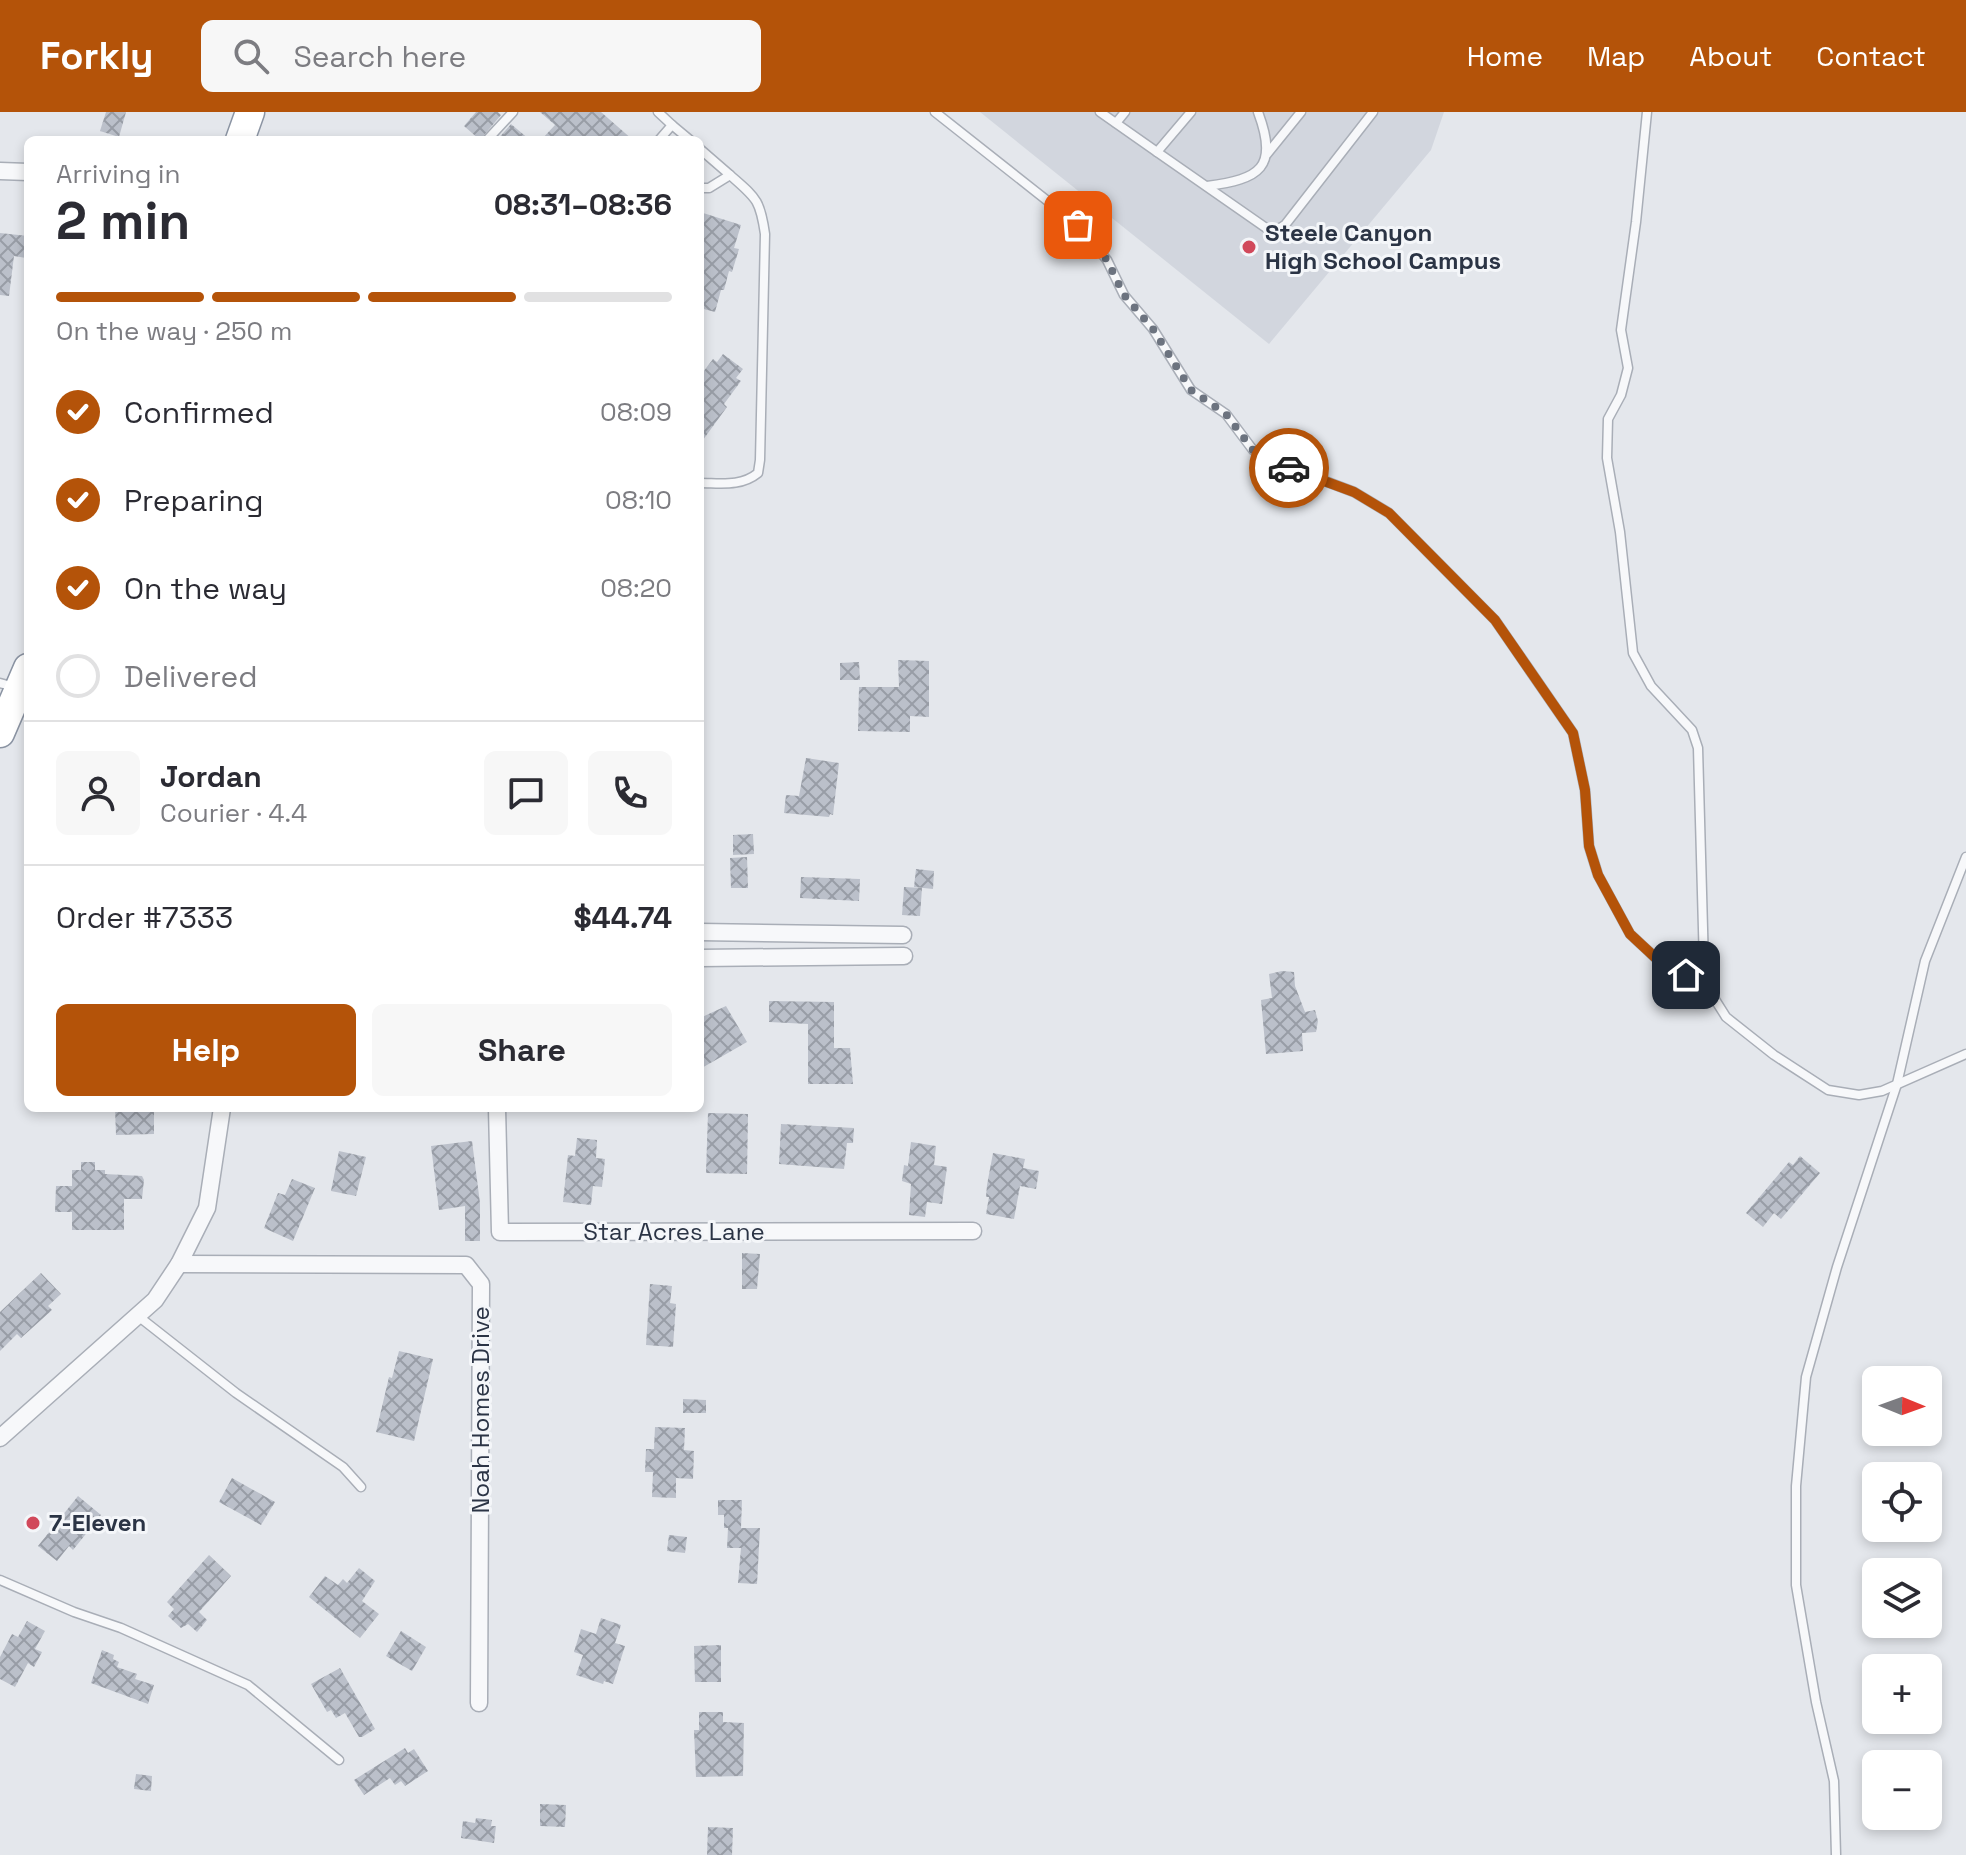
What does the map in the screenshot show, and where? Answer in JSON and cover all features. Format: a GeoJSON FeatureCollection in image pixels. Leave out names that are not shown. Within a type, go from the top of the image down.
{"type":"FeatureCollection","features":[{"type":"Feature","properties":{"kind":"highway"},"geometry":{"type":"LineString","coordinates":[[241,136],[250,112]]}},
{"type":"Feature","properties":{"kind":"highway"},"geometry":{"type":"LineString","coordinates":[[0,733],[16,680]]}},
{"type":"Feature","properties":{"kind":"street"},"geometry":{"type":"LineString","coordinates":[[0,171],[24,172]]}},
{"type":"Feature","properties":{"kind":"street"},"geometry":{"type":"LineString","coordinates":[[704,932],[903,935]]}},
{"type":"Feature","properties":{"kind":"street"},"geometry":{"type":"LineString","coordinates":[[704,958],[904,956]]}},
{"type":"Feature","properties":{"kind":"street"},"geometry":{"type":"LineString","coordinates":[[0,1438],[155,1300],[179,1264],[207,1208],[221,1112]]}},
{"type":"Feature","properties":{"kind":"street","name":"Star Acres Lane"},"geometry":{"type":"LineString","coordinates":[[497,1112],[500,1232],[973,1231]]}},
{"type":"Feature","properties":{"kind":"street","name":"Noah Homes Drive"},"geometry":{"type":"LineString","coordinates":[[179,1264],[466,1265],[481,1284],[479,1703]]}},
{"type":"Feature","properties":{"kind":"lane"},"geometry":{"type":"LineString","coordinates":[[491,136],[513,112]]}},
{"type":"Feature","properties":{"kind":"lane"},"geometry":{"type":"LineString","coordinates":[[658,112],[685,136]]}},
{"type":"Feature","properties":{"kind":"lane"},"geometry":{"type":"LineString","coordinates":[[935,112],[1078,225],[1107,260],[1124,295],[1153,329],[1191,390],[1226,414],[1253,450],[1285,466],[1354,492],[1389,513],[1495,620],[1573,733],[1585,790],[1589,846],[1598,875],[1630,934],[1659,961],[1686,975],[1704,965]]}},
{"type":"Feature","properties":{"kind":"lane"},"geometry":{"type":"LineString","coordinates":[[1100,112],[1269,230],[1285,225],[1373,112]]}},
{"type":"Feature","properties":{"kind":"lane"},"geometry":{"type":"LineString","coordinates":[[1116,123],[1125,112]]}},
{"type":"Feature","properties":{"kind":"lane"},"geometry":{"type":"LineString","coordinates":[[1157,152],[1191,112]]}},
{"type":"Feature","properties":{"kind":"lane"},"geometry":{"type":"LineString","coordinates":[[1258,112],[1267,136],[1267,154]]}},
{"type":"Feature","properties":{"kind":"lane"},"geometry":{"type":"LineString","coordinates":[[1206,186],[1249,177],[1301,112]]}},
{"type":"Feature","properties":{"kind":"lane"},"geometry":{"type":"LineString","coordinates":[[1647,112],[1621,330],[1628,368],[1621,395],[1608,419],[1607,458],[1620,532],[1633,653],[1651,686],[1692,730],[1698,748],[1704,965],[1709,990],[1726,1017],[1774,1055],[1828,1090],[1859,1095],[1882,1091],[1966,1054]]}},
{"type":"Feature","properties":{"kind":"lane"},"geometry":{"type":"LineString","coordinates":[[662,136],[672,125]]}},
{"type":"Feature","properties":{"kind":"lane"},"geometry":{"type":"LineString","coordinates":[[704,152],[757,198],[765,234],[758,473],[736,483],[704,483]]}},
{"type":"Feature","properties":{"kind":"lane"},"geometry":{"type":"LineString","coordinates":[[704,188],[730,175]]}},
{"type":"Feature","properties":{"kind":"lane"},"geometry":{"type":"LineString","coordinates":[[1836,1855],[1834,1781],[1816,1702],[1796,1585],[1796,1486],[1806,1377],[1837,1267],[1897,1084],[1925,961],[1966,857]]}},
{"type":"Feature","properties":{"kind":"lane"},"geometry":{"type":"LineString","coordinates":[[138,1315],[236,1393],[343,1467],[361,1487]]}},
{"type":"Feature","properties":{"kind":"lane"},"geometry":{"type":"LineString","coordinates":[[0,1580],[74,1612],[121,1628],[248,1685],[339,1760]]}},
{"type":"Feature","properties":{"kind":"shaded area","name":"Steele Canyon High School Campus"},"geometry":{"type":"Polygon","coordinates":[[[980,112],[1444,112],[1431,150],[1269,344],[980,112]]]}},
{"type":"Feature","properties":{"kind":"building"},"geometry":{"type":"Polygon","coordinates":[[[106,112],[126,112],[119,136],[100,131],[106,112]]]}},
{"type":"Feature","properties":{"kind":"building"},"geometry":{"type":"Polygon","coordinates":[[[476,112],[498,112],[501,115],[483,136],[475,136],[464,126],[476,112]]]}},
{"type":"Feature","properties":{"kind":"building"},"geometry":{"type":"Polygon","coordinates":[[[540,112],[601,112],[628,136],[545,136],[555,125],[540,112]]]}},
{"type":"Feature","properties":{"kind":"building"},"geometry":{"type":"Polygon","coordinates":[[[511,124],[525,136],[500,136],[511,124]]]}},
{"type":"Feature","properties":{"kind":"building"},"geometry":{"type":"Polygon","coordinates":[[[704,213],[741,225],[734,248],[739,249],[715,312],[704,309],[704,213]]]}},
{"type":"Feature","properties":{"kind":"building"},"geometry":{"type":"Polygon","coordinates":[[[0,233],[24,236],[24,258],[14,256],[9,296],[0,295],[0,233]]]}},
{"type":"Feature","properties":{"kind":"building"},"geometry":{"type":"Polygon","coordinates":[[[723,354],[743,369],[736,378],[741,381],[704,439],[704,371],[713,359],[717,362],[723,354]]]}},
{"type":"Feature","properties":{"kind":"building"},"geometry":{"type":"Polygon","coordinates":[[[898,660],[929,661],[929,717],[910,716],[910,732],[858,731],[859,687],[899,687],[898,660]]]}},
{"type":"Feature","properties":{"kind":"building"},"geometry":{"type":"Polygon","coordinates":[[[859,662],[860,680],[840,680],[840,663],[859,662]]]}},
{"type":"Feature","properties":{"kind":"building"},"geometry":{"type":"Polygon","coordinates":[[[806,758],[839,763],[833,815],[829,817],[784,813],[786,795],[799,796],[806,758]]]}},
{"type":"Feature","properties":{"kind":"building"},"geometry":{"type":"Polygon","coordinates":[[[753,834],[754,854],[733,855],[733,835],[753,834]]]}},
{"type":"Feature","properties":{"kind":"building"},"geometry":{"type":"Polygon","coordinates":[[[747,857],[748,888],[731,888],[730,858],[747,857]]]}},
{"type":"Feature","properties":{"kind":"building"},"geometry":{"type":"Polygon","coordinates":[[[916,869],[934,871],[933,889],[914,887],[916,869]]]}},
{"type":"Feature","properties":{"kind":"building"},"geometry":{"type":"Polygon","coordinates":[[[801,877],[860,879],[859,901],[800,898],[801,877]]]}},
{"type":"Feature","properties":{"kind":"building"},"geometry":{"type":"Polygon","coordinates":[[[904,887],[922,888],[920,916],[902,915],[904,887]]]}},
{"type":"Feature","properties":{"kind":"building"},"geometry":{"type":"Polygon","coordinates":[[[1294,972],[1295,986],[1305,1012],[1315,1010],[1318,1021],[1316,1032],[1302,1033],[1303,1051],[1266,1054],[1261,1000],[1272,998],[1269,974],[1294,972]]]}},
{"type":"Feature","properties":{"kind":"building"},"geometry":{"type":"Polygon","coordinates":[[[769,1001],[834,1002],[834,1048],[850,1048],[853,1084],[808,1084],[808,1024],[769,1022],[769,1001]]]}},
{"type":"Feature","properties":{"kind":"building"},"geometry":{"type":"Polygon","coordinates":[[[726,1006],[747,1042],[704,1067],[704,1016],[726,1006]]]}},
{"type":"Feature","properties":{"kind":"building"},"geometry":{"type":"Polygon","coordinates":[[[115,1112],[154,1112],[154,1134],[116,1135],[115,1112]]]}},
{"type":"Feature","properties":{"kind":"building"},"geometry":{"type":"Polygon","coordinates":[[[708,1113],[748,1114],[747,1174],[706,1173],[708,1113]]]}},
{"type":"Feature","properties":{"kind":"building"},"geometry":{"type":"Polygon","coordinates":[[[781,1124],[854,1128],[853,1143],[847,1143],[844,1169],[779,1164],[781,1124]]]}},
{"type":"Feature","properties":{"kind":"building"},"geometry":{"type":"Polygon","coordinates":[[[577,1138],[597,1140],[596,1158],[605,1159],[602,1187],[593,1186],[591,1205],[563,1202],[568,1155],[575,1156],[577,1138]]]}},
{"type":"Feature","properties":{"kind":"building"},"geometry":{"type":"Polygon","coordinates":[[[472,1141],[480,1203],[480,1241],[465,1241],[465,1206],[439,1210],[431,1146],[472,1141]]]}},
{"type":"Feature","properties":{"kind":"building"},"geometry":{"type":"Polygon","coordinates":[[[911,1142],[936,1146],[934,1165],[947,1167],[942,1204],[927,1202],[925,1217],[909,1215],[911,1184],[902,1181],[904,1165],[908,1166],[911,1142]]]}},
{"type":"Feature","properties":{"kind":"building"},"geometry":{"type":"Polygon","coordinates":[[[339,1151],[366,1157],[356,1196],[331,1191],[339,1151]]]}},
{"type":"Feature","properties":{"kind":"building"},"geometry":{"type":"Polygon","coordinates":[[[993,1153],[1025,1159],[1023,1168],[1039,1171],[1036,1189],[1020,1186],[1014,1219],[986,1214],[993,1153]]]}},
{"type":"Feature","properties":{"kind":"building"},"geometry":{"type":"Polygon","coordinates":[[[1800,1156],[1820,1173],[1781,1219],[1774,1213],[1763,1227],[1746,1213],[1789,1162],[1793,1165],[1800,1156]]]}},
{"type":"Feature","properties":{"kind":"building"},"geometry":{"type":"Polygon","coordinates":[[[81,1162],[95,1162],[95,1170],[105,1170],[105,1174],[142,1176],[142,1199],[124,1199],[124,1230],[72,1230],[72,1212],[55,1212],[56,1186],[72,1186],[72,1170],[81,1170],[81,1162]]]}},
{"type":"Feature","properties":{"kind":"building"},"geometry":{"type":"Polygon","coordinates":[[[292,1179],[315,1188],[293,1241],[264,1228],[278,1193],[285,1195],[292,1179]]]}},
{"type":"Feature","properties":{"kind":"building"},"geometry":{"type":"Polygon","coordinates":[[[742,1253],[760,1254],[757,1289],[742,1289],[742,1253]]]}},
{"type":"Feature","properties":{"kind":"building"},"geometry":{"type":"Polygon","coordinates":[[[41,1273],[61,1294],[48,1306],[52,1310],[21,1338],[17,1334],[0,1351],[0,1312],[41,1273]]]}},
{"type":"Feature","properties":{"kind":"building"},"geometry":{"type":"Polygon","coordinates":[[[650,1284],[672,1286],[670,1303],[676,1304],[673,1347],[646,1345],[650,1284]]]}},
{"type":"Feature","properties":{"kind":"building"},"geometry":{"type":"Polygon","coordinates":[[[399,1351],[433,1359],[414,1441],[376,1432],[389,1377],[392,1378],[399,1351]]]}},
{"type":"Feature","properties":{"kind":"building"},"geometry":{"type":"Polygon","coordinates":[[[683,1399],[706,1400],[706,1413],[683,1413],[683,1399]]]}},
{"type":"Feature","properties":{"kind":"building"},"geometry":{"type":"Polygon","coordinates":[[[655,1427],[685,1428],[684,1450],[694,1451],[693,1479],[676,1478],[676,1498],[652,1497],[653,1472],[645,1472],[646,1449],[654,1449],[655,1427]]]}},
{"type":"Feature","properties":{"kind":"building"},"geometry":{"type":"Polygon","coordinates":[[[232,1478],[275,1502],[261,1525],[219,1502],[232,1478]]]}},
{"type":"Feature","properties":{"kind":"building"},"geometry":{"type":"Polygon","coordinates":[[[78,1496],[101,1515],[73,1550],[69,1546],[57,1561],[38,1546],[78,1496]]]}},
{"type":"Feature","properties":{"kind":"building"},"geometry":{"type":"Polygon","coordinates":[[[718,1500],[742,1500],[741,1528],[760,1528],[757,1584],[738,1583],[741,1548],[727,1548],[728,1528],[724,1528],[724,1515],[718,1515],[718,1500]]]}},
{"type":"Feature","properties":{"kind":"building"},"geometry":{"type":"Polygon","coordinates":[[[669,1535],[687,1537],[685,1553],[667,1551],[669,1535]]]}},
{"type":"Feature","properties":{"kind":"building"},"geometry":{"type":"Polygon","coordinates":[[[209,1555],[231,1576],[199,1612],[207,1620],[197,1632],[188,1624],[181,1628],[168,1616],[174,1609],[167,1602],[209,1555]]]}},
{"type":"Feature","properties":{"kind":"building"},"geometry":{"type":"Polygon","coordinates":[[[359,1568],[375,1581],[362,1601],[379,1614],[360,1638],[309,1597],[325,1576],[338,1585],[343,1579],[347,1583],[359,1568]]]}},
{"type":"Feature","properties":{"kind":"building"},"geometry":{"type":"Polygon","coordinates":[[[601,1618],[621,1625],[615,1643],[625,1646],[613,1684],[576,1675],[583,1655],[574,1652],[581,1629],[596,1634],[601,1618]]]}},
{"type":"Feature","properties":{"kind":"building"},"geometry":{"type":"Polygon","coordinates":[[[27,1621],[45,1631],[35,1649],[42,1652],[34,1667],[28,1663],[15,1687],[0,1679],[0,1657],[12,1634],[18,1637],[27,1621]]]}},
{"type":"Feature","properties":{"kind":"building"},"geometry":{"type":"Polygon","coordinates":[[[401,1631],[426,1647],[412,1671],[386,1656],[401,1631]]]}},
{"type":"Feature","properties":{"kind":"building"},"geometry":{"type":"Polygon","coordinates":[[[721,1645],[721,1682],[695,1682],[694,1646],[721,1645]]]}},
{"type":"Feature","properties":{"kind":"building"},"geometry":{"type":"Polygon","coordinates":[[[102,1650],[114,1655],[113,1659],[119,1662],[117,1667],[137,1674],[135,1679],[154,1685],[148,1704],[91,1683],[102,1650]]]}},
{"type":"Feature","properties":{"kind":"building"},"geometry":{"type":"Polygon","coordinates":[[[340,1668],[375,1729],[362,1737],[359,1737],[345,1713],[336,1718],[331,1710],[327,1712],[311,1684],[340,1668]]]}},
{"type":"Feature","properties":{"kind":"building"},"geometry":{"type":"Polygon","coordinates":[[[699,1712],[723,1712],[723,1722],[744,1723],[743,1776],[696,1777],[694,1730],[699,1730],[699,1712]]]}},
{"type":"Feature","properties":{"kind":"building"},"geometry":{"type":"Polygon","coordinates":[[[405,1748],[408,1753],[414,1749],[428,1771],[405,1786],[401,1781],[395,1785],[390,1778],[364,1795],[354,1780],[405,1748]]]}},
{"type":"Feature","properties":{"kind":"building"},"geometry":{"type":"Polygon","coordinates":[[[136,1774],[152,1776],[151,1791],[134,1789],[136,1774]]]}},
{"type":"Feature","properties":{"kind":"building"},"geometry":{"type":"Polygon","coordinates":[[[540,1804],[566,1805],[565,1827],[540,1826],[540,1804]]]}},
{"type":"Feature","properties":{"kind":"building"},"geometry":{"type":"Polygon","coordinates":[[[476,1818],[492,1820],[491,1826],[496,1826],[494,1843],[461,1838],[463,1821],[475,1823],[476,1818]]]}},
{"type":"Feature","properties":{"kind":"building"},"geometry":{"type":"Polygon","coordinates":[[[708,1827],[733,1828],[732,1855],[707,1855],[708,1827]]]}},
{"type":"Feature","properties":{"kind":"way so far"},"geometry":{"type":"LineString","coordinates":[[1078,225],[1107,260],[1124,295],[1153,329],[1191,390],[1226,414],[1253,450],[1289,468]]}},
{"type":"Feature","properties":{"kind":"place","name":"Steele Canyon High School Campus"},"geometry":{"type":"Point","coordinates":[1249,247]}},
{"type":"Feature","properties":{"kind":"place","name":"7-Eleven"},"geometry":{"type":"Point","coordinates":[33,1523]}},
{"type":"Feature","properties":{"kind":"route"},"geometry":{"type":"LineString","coordinates":[[1289,468],[1354,492],[1389,513],[1495,620],[1573,733],[1585,790],[1589,846],[1598,875],[1630,934],[1659,961],[1686,975]]}}]}
